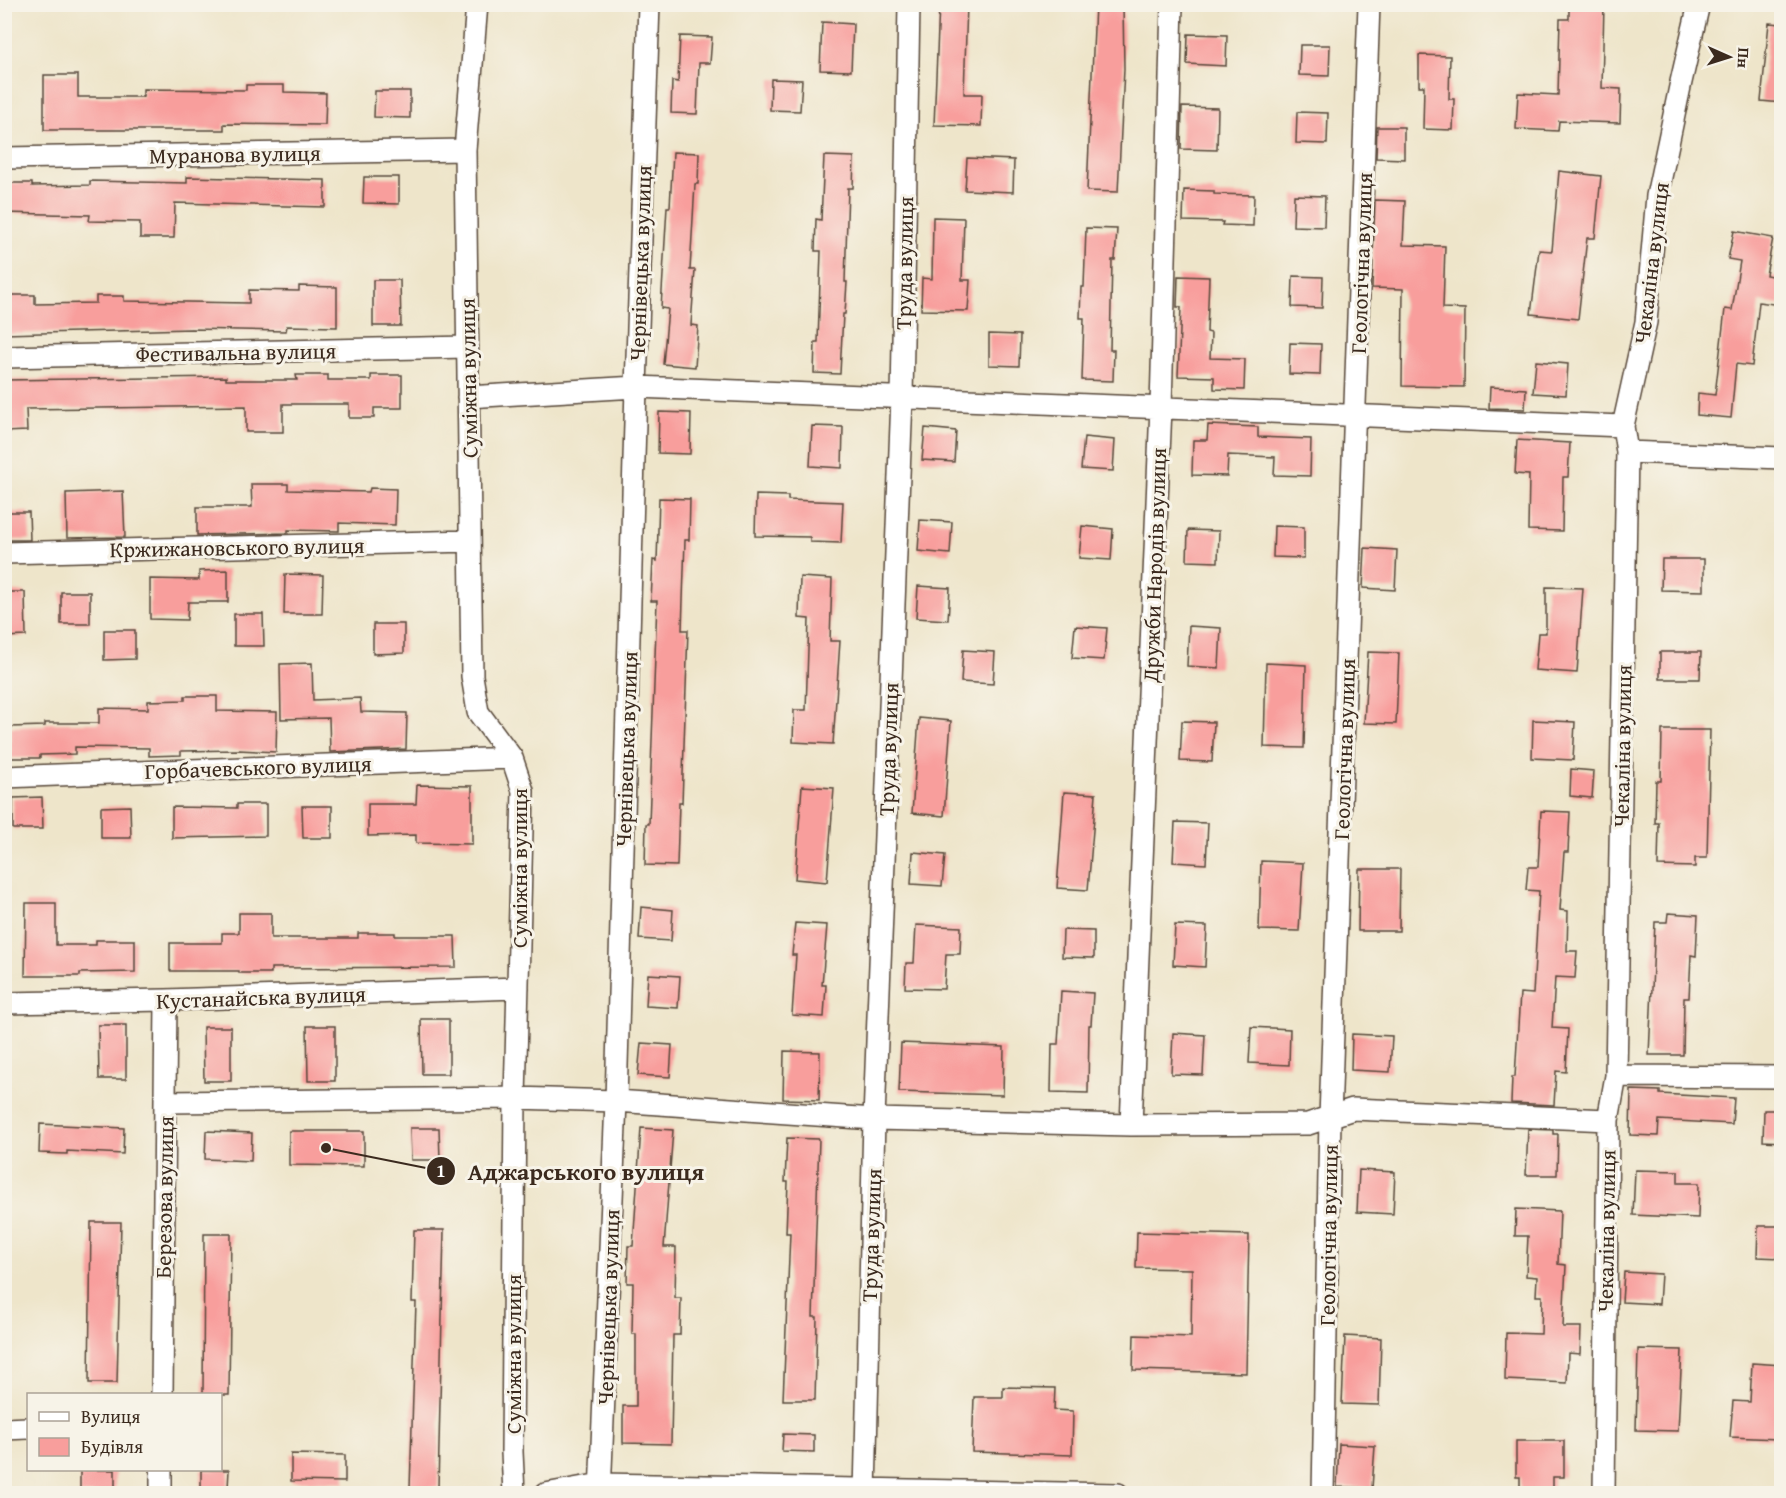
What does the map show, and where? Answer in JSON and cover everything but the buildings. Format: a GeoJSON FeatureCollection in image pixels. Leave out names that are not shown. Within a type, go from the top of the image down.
{"type":"FeatureCollection","features":[{"type":"Feature","properties":{"kind":"street","name":"Суміжна вулиця"},"geometry":{"type":"LineString","coordinates":[[477,4],[465,150],[472,676],[478,712],[512,758],[523,791],[515,1098],[512,1440],[514,1494]]}},
{"type":"Feature","properties":{"kind":"street","name":"Чернівецька вулиця"},"geometry":{"type":"LineString","coordinates":[[600,1489],[616,1101],[649,4]]}},
{"type":"Feature","properties":{"kind":"street","name":"Труда вулиця"},"geometry":{"type":"LineString","coordinates":[[865,1492],[874,1119],[902,398],[909,4]]}},
{"type":"Feature","properties":{"kind":"street","name":"Дружби Народів вулиця"},"geometry":{"type":"LineString","coordinates":[[1131,1125],[1161,407],[1172,4]]}},
{"type":"Feature","properties":{"kind":"street","name":"Геологічна вулиця"},"geometry":{"type":"LineString","coordinates":[[1323,1494],[1330,1118],[1369,4]]}},
{"type":"Feature","properties":{"kind":"street","name":"Чекаліна вулиця"},"geometry":{"type":"LineString","coordinates":[[1604,1494],[1608,1120],[1616,1076],[1627,452],[1623,426],[1646,322],[1658,196],[1699,4]]}},
{"type":"Feature","properties":{"kind":"street","name":"Муранова вулиця"},"geometry":{"type":"LineString","coordinates":[[4,158],[465,150]]}},
{"type":"Feature","properties":{"kind":"street","name":"Фестивальна вулиця"},"geometry":{"type":"LineString","coordinates":[[4,357],[467,347]]}},
{"type":"Feature","properties":{"kind":"street"},"geometry":{"type":"LineString","coordinates":[[468,397],[636,387],[1623,426]]}},
{"type":"Feature","properties":{"kind":"street"},"geometry":{"type":"LineString","coordinates":[[1627,452],[1782,458]]}},
{"type":"Feature","properties":{"kind":"street","name":"Кржижановського вулиця"},"geometry":{"type":"LineString","coordinates":[[4,553],[470,541]]}},
{"type":"Feature","properties":{"kind":"street","name":"Горбачевського вулиця"},"geometry":{"type":"LineString","coordinates":[[4,777],[512,758]]}},
{"type":"Feature","properties":{"kind":"street","name":"Кустанайська вулиця"},"geometry":{"type":"LineString","coordinates":[[4,1003],[518,988]]}},
{"type":"Feature","properties":{"kind":"street","name":"Березова вулиця"},"geometry":{"type":"LineString","coordinates":[[162,1393],[166,1000]]}},
{"type":"Feature","properties":{"kind":"street"},"geometry":{"type":"LineString","coordinates":[[1616,1076],[1782,1077]]}},
{"type":"Feature","properties":{"kind":"street"},"geometry":{"type":"LineString","coordinates":[[165,1102],[515,1098],[616,1101],[874,1119],[1131,1125],[1308,1125],[1353,1109],[1608,1120]]}},
{"type":"Feature","properties":{"kind":"street"},"geometry":{"type":"LineString","coordinates":[[4,1429],[27,1428]]}},
{"type":"Feature","properties":{"kind":"street"},"geometry":{"type":"LineString","coordinates":[[161,1471],[161,1494]]}},
{"type":"Feature","properties":{"kind":"street"},"geometry":{"type":"LineString","coordinates":[[545,1494],[600,1489],[1118,1494]]}},
{"type":"Feature","properties":{"kind":"place","name":"Аджарського вулиця"},"geometry":{"type":"Point","coordinates":[326,1148]}}]}
